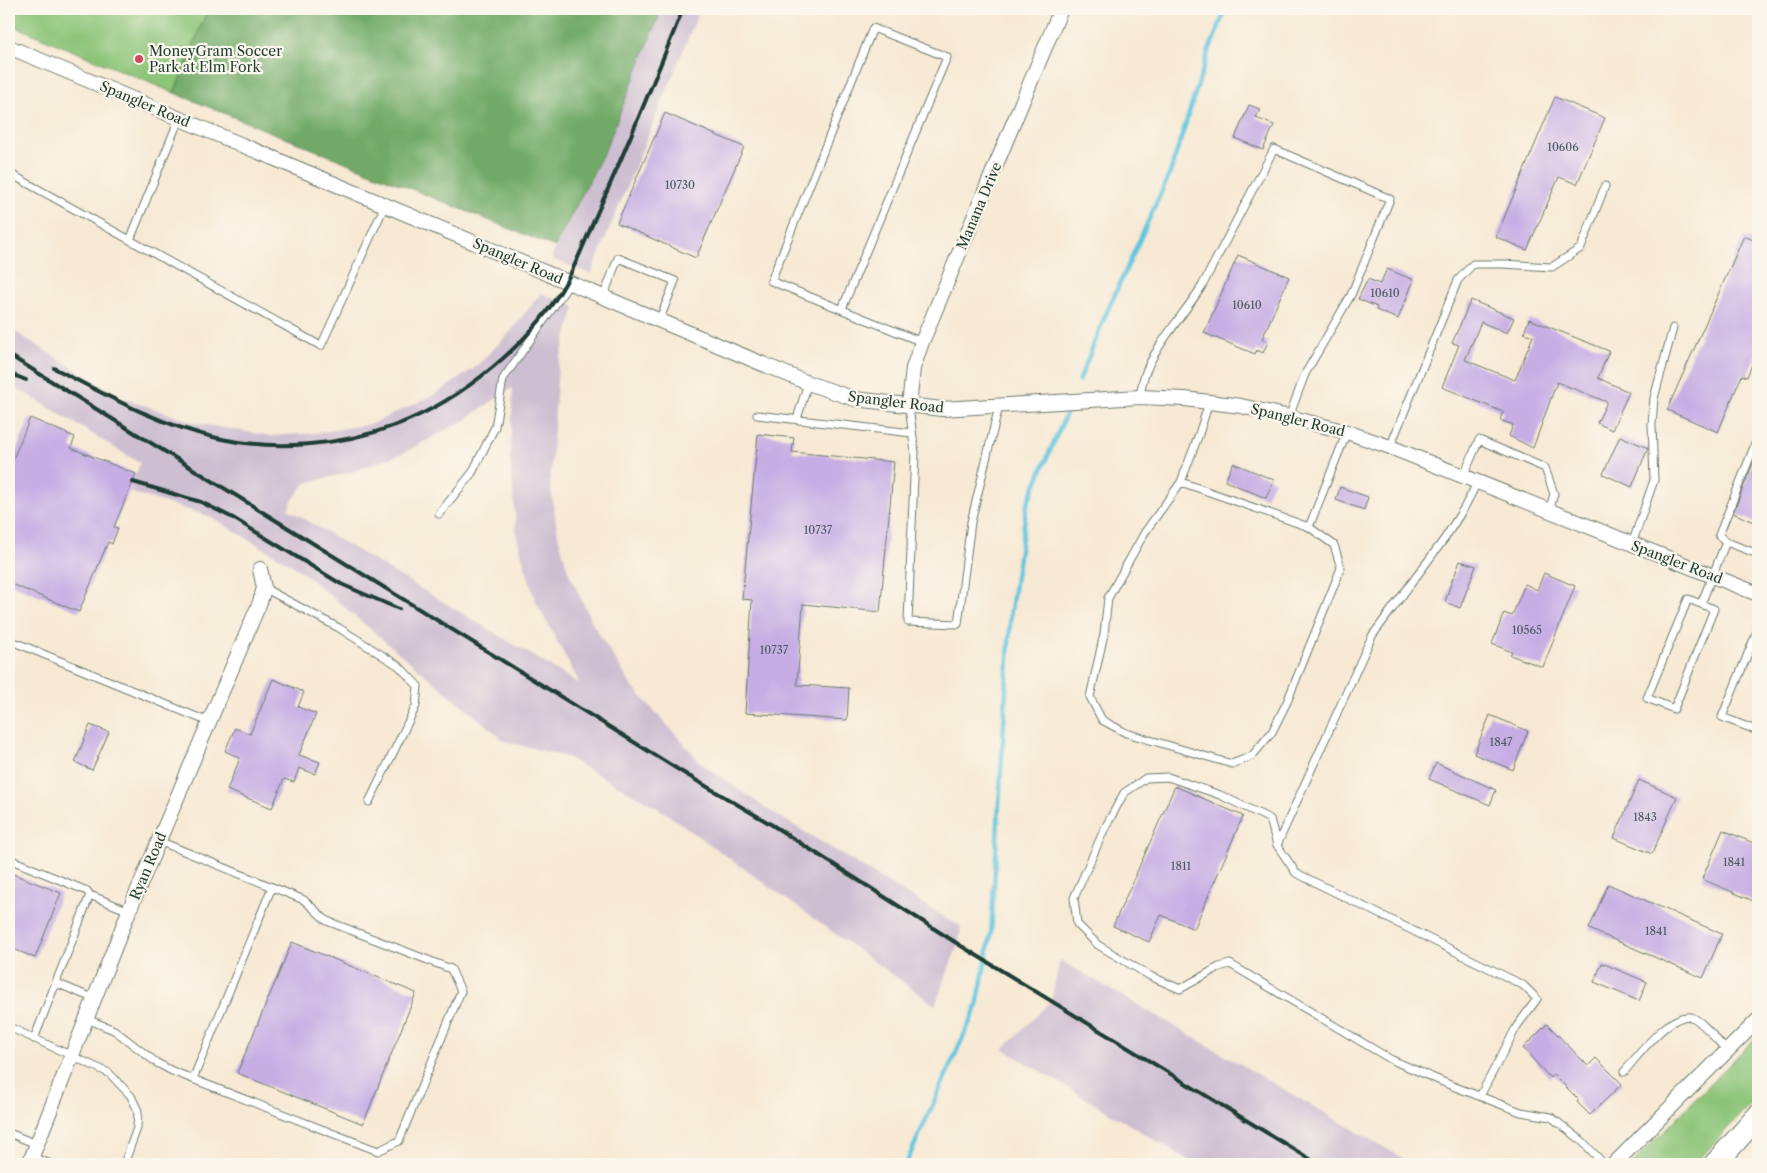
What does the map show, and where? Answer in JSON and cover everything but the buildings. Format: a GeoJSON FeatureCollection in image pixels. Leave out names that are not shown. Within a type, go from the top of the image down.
{"type":"FeatureCollection","features":[{"type":"Feature","properties":{"kind":"main road"},"geometry":{"type":"LineString","coordinates":[[1715,1164],[1758,1116]]}},
{"type":"Feature","properties":{"kind":"street","name":"Manana Drive"},"geometry":{"type":"LineString","coordinates":[[909,406],[913,368],[922,342],[1061,9]]}},
{"type":"Feature","properties":{"kind":"street","name":"Spangler Road"},"geometry":{"type":"LineString","coordinates":[[9,47],[808,384],[855,399],[942,409],[1140,397],[1241,406],[1347,432],[1390,447],[1758,594]]}},
{"type":"Feature","properties":{"kind":"street"},"geometry":{"type":"LineString","coordinates":[[260,569],[264,588]]}},
{"type":"Feature","properties":{"kind":"street","name":"Ryan Road"},"geometry":{"type":"LineString","coordinates":[[32,1155],[129,911],[260,602],[264,588]]}},
{"type":"Feature","properties":{"kind":"street"},"geometry":{"type":"LineString","coordinates":[[1614,1164],[1758,1020]]}},
{"type":"Feature","properties":{"kind":"lane"},"geometry":{"type":"LineString","coordinates":[[842,309],[947,57],[873,28],[771,281],[922,342]]}},
{"type":"Feature","properties":{"kind":"lane"},"geometry":{"type":"LineString","coordinates":[[130,240],[180,119]]}},
{"type":"Feature","properties":{"kind":"lane"},"geometry":{"type":"LineString","coordinates":[[1140,397],[1144,377],[1160,345],[1189,307],[1202,286],[1274,149],[1390,199],[1350,295],[1305,374],[1289,417]]}},
{"type":"Feature","properties":{"kind":"lane"},"geometry":{"type":"LineString","coordinates":[[9,173],[321,346],[385,205]]}},
{"type":"Feature","properties":{"kind":"lane"},"geometry":{"type":"LineString","coordinates":[[1390,447],[1458,280],[1472,264],[1552,267],[1581,248],[1606,186]]}},
{"type":"Feature","properties":{"kind":"lane"},"geometry":{"type":"LineString","coordinates":[[603,298],[618,258],[675,281],[659,321]]}},
{"type":"Feature","properties":{"kind":"lane"},"geometry":{"type":"LineString","coordinates":[[439,514],[472,474],[495,427],[503,379],[570,283]]}},
{"type":"Feature","properties":{"kind":"lane"},"geometry":{"type":"LineString","coordinates":[[1632,544],[1654,480],[1652,424],[1654,398],[1673,328]]}},
{"type":"Feature","properties":{"kind":"lane"},"geometry":{"type":"LineString","coordinates":[[797,419],[808,384]]}},
{"type":"Feature","properties":{"kind":"lane"},"geometry":{"type":"LineString","coordinates":[[1181,482],[1309,527],[1334,545],[1341,568],[1287,702],[1272,732],[1252,756],[1232,764],[1126,733],[1102,720],[1090,697],[1104,634],[1108,598],[1145,532],[1181,482],[1200,434],[1208,402]]}},
{"type":"Feature","properties":{"kind":"lane"},"geometry":{"type":"LineString","coordinates":[[909,406],[915,453],[908,622],[958,624],[971,522],[999,406]]}},
{"type":"Feature","properties":{"kind":"lane"},"geometry":{"type":"LineString","coordinates":[[757,415],[912,433]]}},
{"type":"Feature","properties":{"kind":"lane"},"geometry":{"type":"LineString","coordinates":[[1309,527],[1347,432]]}},
{"type":"Feature","properties":{"kind":"lane"},"geometry":{"type":"LineString","coordinates":[[1463,477],[1479,440],[1545,468],[1554,494],[1548,511]]}},
{"type":"Feature","properties":{"kind":"lane"},"geometry":{"type":"LineString","coordinates":[[1758,441],[1719,535],[1726,542],[1758,554]]}},
{"type":"Feature","properties":{"kind":"lane"},"geometry":{"type":"LineString","coordinates":[[1277,845],[1372,636],[1444,538],[1464,508],[1477,483]]}},
{"type":"Feature","properties":{"kind":"lane"},"geometry":{"type":"LineString","coordinates":[[1702,604],[1726,542]]}},
{"type":"Feature","properties":{"kind":"lane"},"geometry":{"type":"LineString","coordinates":[[264,588],[346,632],[399,666],[418,686],[416,706],[369,802]]}},
{"type":"Feature","properties":{"kind":"lane"},"geometry":{"type":"LineString","coordinates":[[1688,599],[1702,604],[1714,609],[1674,709],[1647,698],[1688,599]]}},
{"type":"Feature","properties":{"kind":"lane"},"geometry":{"type":"LineString","coordinates":[[1758,630],[1722,717],[1758,731]]}},
{"type":"Feature","properties":{"kind":"lane"},"geometry":{"type":"LineString","coordinates":[[9,640],[209,722]]}},
{"type":"Feature","properties":{"kind":"lane"},"geometry":{"type":"LineString","coordinates":[[1480,1096],[1517,1026],[1536,999],[1523,985],[1296,873],[1277,845],[1270,819],[1220,795],[1168,777],[1146,778],[1124,793],[1104,830],[1074,898],[1077,924],[1098,945],[1150,976],[1180,989],[1219,967],[1230,964],[1392,1060],[1450,1085],[1521,1112],[1551,1117],[1581,1140],[1604,1164]]}},
{"type":"Feature","properties":{"kind":"lane"},"geometry":{"type":"LineString","coordinates":[[87,1019],[114,1030],[157,1063],[193,1079],[378,1151],[399,1141],[461,991],[451,970],[328,922],[304,900],[159,841]]}},
{"type":"Feature","properties":{"kind":"lane"},"geometry":{"type":"LineString","coordinates":[[9,859],[87,891],[90,895],[129,911]]}},
{"type":"Feature","properties":{"kind":"lane"},"geometry":{"type":"LineString","coordinates":[[193,1079],[272,887]]}},
{"type":"Feature","properties":{"kind":"lane"},"geometry":{"type":"LineString","coordinates":[[34,1039],[90,895]]}},
{"type":"Feature","properties":{"kind":"lane"},"geometry":{"type":"LineString","coordinates":[[56,983],[95,999]]}},
{"type":"Feature","properties":{"kind":"lane"},"geometry":{"type":"LineString","coordinates":[[1624,1072],[1656,1035],[1672,1022],[1682,1018],[1691,1017],[1706,1027],[1727,1051]]}},
{"type":"Feature","properties":{"kind":"lane"},"geometry":{"type":"LineString","coordinates":[[9,1027],[109,1073],[131,1096],[138,1111],[137,1128],[124,1164]]}},
{"type":"Feature","properties":{"kind":"lane"},"geometry":{"type":"LineString","coordinates":[[9,1133],[32,1155],[51,1164]]}},
{"type":"Feature","properties":{"kind":"shaded area"},"geometry":{"type":"Polygon","coordinates":[[[662,9],[700,9],[591,274],[551,258],[605,150],[662,9]]]}},
{"type":"Feature","properties":{"kind":"shaded area"},"geometry":{"type":"Polygon","coordinates":[[[541,293],[575,307],[558,366],[550,484],[558,535],[568,571],[593,624],[631,685],[703,765],[767,809],[961,927],[958,944],[935,1005],[660,809],[566,757],[505,741],[297,568],[211,517],[130,492],[140,463],[9,385],[9,328],[120,397],[195,423],[271,436],[316,433],[371,424],[436,394],[476,367],[511,331],[541,293]],[[513,387],[465,420],[401,454],[348,473],[305,483],[288,509],[580,684],[535,600],[517,538],[510,460],[513,387]]]}},
{"type":"Feature","properties":{"kind":"shaded area"},"geometry":{"type":"Polygon","coordinates":[[[1060,960],[1413,1164],[1195,1164],[1003,1049],[1051,1001],[1060,960]]]}},
{"type":"Feature","properties":{"kind":"green space","name":"MoneyGram Soccer Park at Elm Fork"},"geometry":{"type":"Polygon","coordinates":[[[9,9],[208,9],[174,93],[9,24],[9,9]]]}},
{"type":"Feature","properties":{"kind":"green space"},"geometry":{"type":"Polygon","coordinates":[[[208,9],[662,9],[605,150],[555,247],[174,93],[208,9]]]}},
{"type":"Feature","properties":{"kind":"green space"},"geometry":{"type":"Polygon","coordinates":[[[1758,1035],[1758,1095],[1695,1164],[1632,1164],[1758,1035]]]}},
{"type":"Feature","properties":{"kind":"waterway"},"geometry":{"type":"LineString","coordinates":[[1079,381],[1105,316],[1170,173],[1208,53],[1226,9]]}},
{"type":"Feature","properties":{"kind":"waterway"},"geometry":{"type":"LineString","coordinates":[[906,1164],[977,1006],[991,934],[1011,610],[1027,504],[1066,414]]}},
{"type":"Feature","properties":{"kind":"railway"},"geometry":{"type":"LineString","coordinates":[[54,368],[133,408],[174,425],[217,438],[261,444],[307,444],[353,438],[396,425],[446,401],[470,385],[515,347],[552,305],[566,282],[621,159],[683,9]]}},
{"type":"Feature","properties":{"kind":"railway"},"geometry":{"type":"LineString","coordinates":[[9,355],[687,775],[769,823],[958,944],[1318,1164]]}},
{"type":"Feature","properties":{"kind":"railway"},"geometry":{"type":"LineString","coordinates":[[9,373],[26,380]]}},
{"type":"Feature","properties":{"kind":"railway"},"geometry":{"type":"LineString","coordinates":[[133,482],[201,502],[233,518],[341,584],[399,609]]}},
{"type":"Feature","properties":{"kind":"place","name":"MoneyGram Soccer Park at Elm Fork"},"geometry":{"type":"Point","coordinates":[139,59]}}]}
